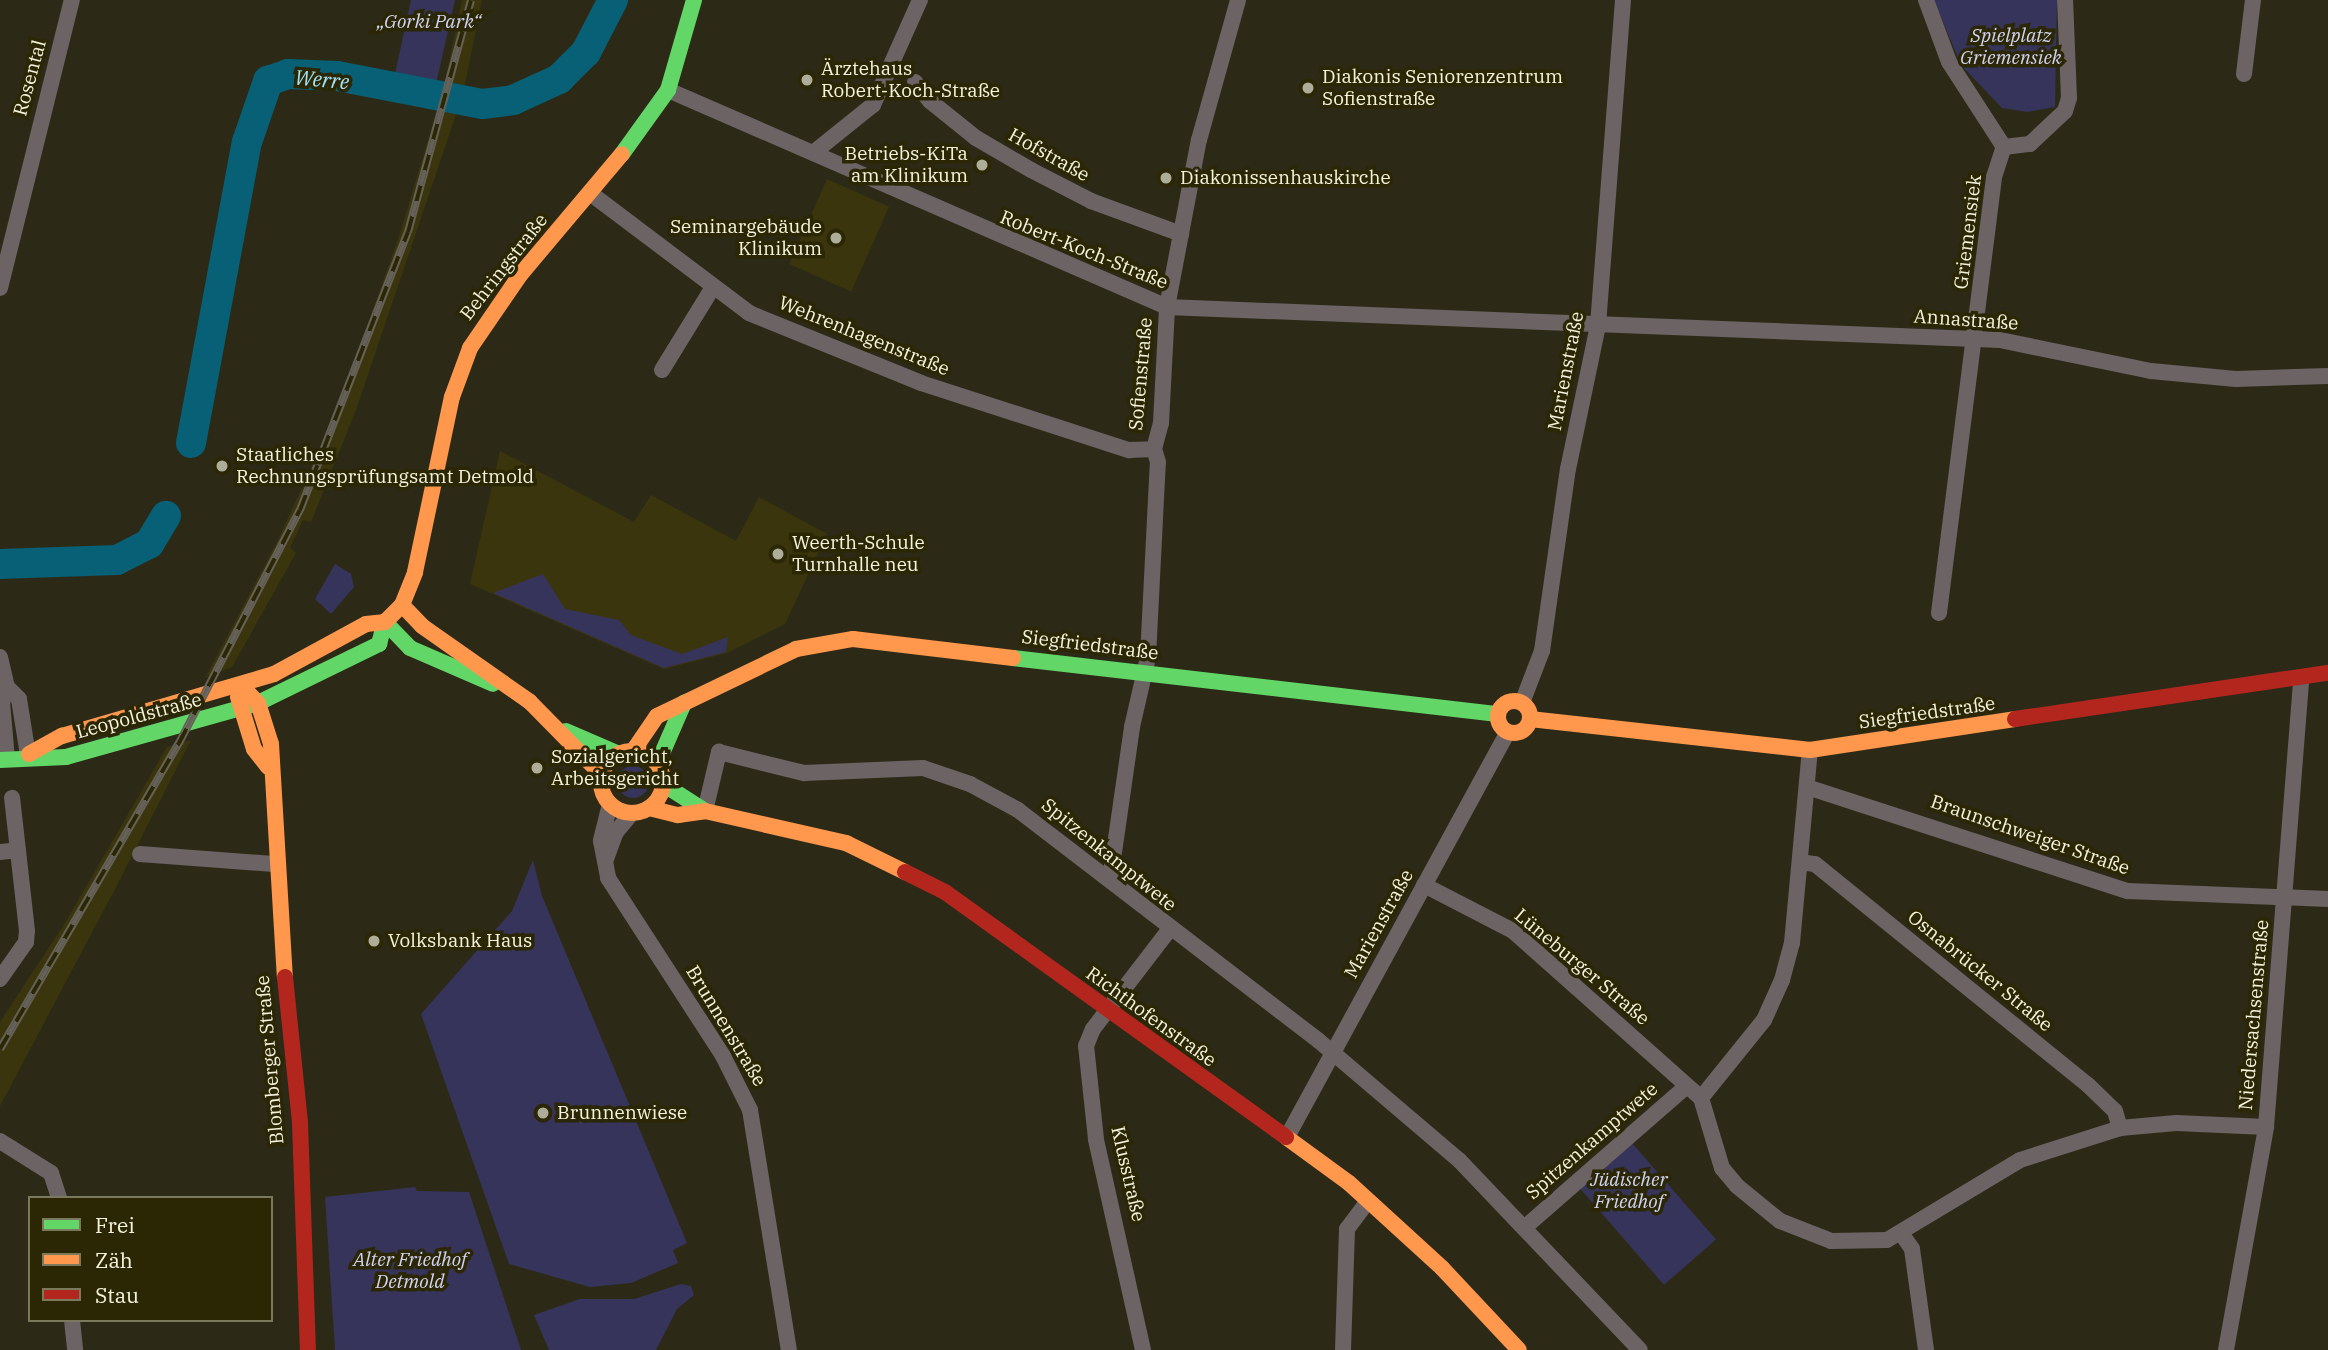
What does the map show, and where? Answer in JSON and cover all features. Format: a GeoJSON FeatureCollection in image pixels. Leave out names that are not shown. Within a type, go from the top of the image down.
{"type":"FeatureCollection","features":[{"type":"Feature","properties":{"kind":"street","name":"Rosental"},"geometry":{"type":"LineString","coordinates":[[0,288],[72,0]]}},
{"type":"Feature","properties":{"kind":"street","name":"Behringstraße"},"geometry":{"type":"LineString","coordinates":[[384,622],[402,605],[423,541],[452,397],[470,348],[520,275],[590,193],[668,90],[694,0]]}},
{"type":"Feature","properties":{"kind":"street"},"geometry":{"type":"LineString","coordinates":[[813,153],[873,105],[920,0]]}},
{"type":"Feature","properties":{"kind":"street","name":"Sofienstraße"},"geometry":{"type":"LineString","coordinates":[[1110,880],[1151,598],[1158,462],[1154,449],[1161,423],[1167,307],[1199,140],[1238,0]]}},
{"type":"Feature","properties":{"kind":"street","name":"Marienstraße"},"geometry":{"type":"LineString","coordinates":[[1522,703],[1542,651],[1568,469],[1598,325],[1623,0]]}},
{"type":"Feature","properties":{"kind":"street"},"geometry":{"type":"LineString","coordinates":[[1926,0],[1949,62],[2004,148],[2030,144],[2065,111],[2069,97],[2065,0]]}},
{"type":"Feature","properties":{"kind":"street"},"geometry":{"type":"LineString","coordinates":[[2244,74],[2253,0]]}},
{"type":"Feature","properties":{"kind":"street","name":"Hofstraße"},"geometry":{"type":"LineString","coordinates":[[915,82],[930,101],[976,138],[1031,170],[1091,201],[1181,234]]}},
{"type":"Feature","properties":{"kind":"street","name":"Robert-Koch-Straße"},"geometry":{"type":"LineString","coordinates":[[668,90],[1167,307],[1598,325]]}},
{"type":"Feature","properties":{"kind":"street","name":"Griemensiek"},"geometry":{"type":"LineString","coordinates":[[1939,613],[1978,339],[1994,177],[2004,148]]}},
{"type":"Feature","properties":{"kind":"street","name":"Wehrenhagenstraße"},"geometry":{"type":"LineString","coordinates":[[590,193],[749,313],[921,383],[1129,450],[1154,449]]}},
{"type":"Feature","properties":{"kind":"street"},"geometry":{"type":"LineString","coordinates":[[662,370],[713,287]]}},
{"type":"Feature","properties":{"kind":"street","name":"Annastraße"},"geometry":{"type":"LineString","coordinates":[[1598,325],[1978,339],[2151,371],[2236,379],[2328,376]]}},
{"type":"Feature","properties":{"kind":"street"},"geometry":{"type":"LineString","coordinates":[[402,605],[422,626],[510,687],[560,729],[602,775],[610,804],[632,813]]}},
{"type":"Feature","properties":{"kind":"street"},"geometry":{"type":"LineString","coordinates":[[384,622],[410,648],[489,684],[510,687]]}},
{"type":"Feature","properties":{"kind":"street","name":"Leopoldstraße"},"geometry":{"type":"LineString","coordinates":[[4,759],[28,755],[66,757],[239,710],[379,643],[384,622],[366,624],[317,654],[241,685],[62,736],[28,755]]}},
{"type":"Feature","properties":{"kind":"street","name":"Siegfriedstraße"},"geometry":{"type":"LineString","coordinates":[[626,752],[657,716],[688,698],[789,652],[839,639],[1498,714]]}},
{"type":"Feature","properties":{"kind":"street"},"geometry":{"type":"LineString","coordinates":[[0,657],[6,687],[2,702],[4,759]]}},
{"type":"Feature","properties":{"kind":"street","name":"Siegfriedstraße"},"geometry":{"type":"LineString","coordinates":[[1530,719],[1810,750],[2301,680],[2328,673]]}},
{"type":"Feature","properties":{"kind":"street","name":"Niedersachsenstraße"},"geometry":{"type":"LineString","coordinates":[[2227,1350],[2266,1127],[2301,680]]}},
{"type":"Feature","properties":{"kind":"street","name":"Blomberger Straße"},"geometry":{"type":"LineString","coordinates":[[241,685],[258,703],[271,744],[268,766],[274,864],[300,1123],[308,1350]]}},
{"type":"Feature","properties":{"kind":"street","name":"Blomberger Straße"},"geometry":{"type":"LineString","coordinates":[[241,685],[239,710],[254,749],[268,766]]}},
{"type":"Feature","properties":{"kind":"street"},"geometry":{"type":"LineString","coordinates":[[6,687],[19,699],[28,755]]}},
{"type":"Feature","properties":{"kind":"street"},"geometry":{"type":"LineString","coordinates":[[605,865],[616,832],[632,813],[649,808],[663,784],[657,765],[664,739],[688,698]]}},
{"type":"Feature","properties":{"kind":"street"},"geometry":{"type":"LineString","coordinates":[[1507,702],[1522,703],[1530,719],[1522,731],[1508,732],[1498,714],[1507,702]]}},
{"type":"Feature","properties":{"kind":"street"},"geometry":{"type":"LineString","coordinates":[[560,729],[657,765]]}},
{"type":"Feature","properties":{"kind":"street","name":"Marienstraße"},"geometry":{"type":"LineString","coordinates":[[1287,1137],[1508,732]]}},
{"type":"Feature","properties":{"kind":"street"},"geometry":{"type":"LineString","coordinates":[[1810,750],[1792,943],[1782,980],[1764,1020],[1701,1098],[1722,1167],[1765,1211],[1796,1230],[1849,1244],[1871,1244],[1901,1233],[2020,1160],[2120,1128],[2176,1123],[2266,1127]]}},
{"type":"Feature","properties":{"kind":"street"},"geometry":{"type":"LineString","coordinates":[[602,775],[626,752]]}},
{"type":"Feature","properties":{"kind":"street","name":"Spitzenkamptwete"},"geometry":{"type":"LineString","coordinates":[[705,811],[719,752],[804,773],[923,768],[970,784],[1018,810],[1331,1054],[1460,1160],[1640,1350]]}},
{"type":"Feature","properties":{"kind":"street","name":"Richthofenstraße"},"geometry":{"type":"LineString","coordinates":[[663,784],[705,811]]}},
{"type":"Feature","properties":{"kind":"street","name":"Braunschweiger Straße"},"geometry":{"type":"LineString","coordinates":[[1807,787],[2128,891],[2328,899]]}},
{"type":"Feature","properties":{"kind":"street"},"geometry":{"type":"LineString","coordinates":[[0,979],[27,931],[12,798]]}},
{"type":"Feature","properties":{"kind":"street","name":"Brunnenstraße"},"geometry":{"type":"LineString","coordinates":[[610,804],[602,830],[605,865],[610,884],[745,1095],[789,1350]]}},
{"type":"Feature","properties":{"kind":"street","name":"Richthofenstraße"},"geometry":{"type":"LineString","coordinates":[[649,808],[678,815],[705,811],[812,834],[900,866],[945,892],[1106,1012],[1287,1137],[1368,1201],[1442,1268],[1519,1350]]}},
{"type":"Feature","properties":{"kind":"street"},"geometry":{"type":"LineString","coordinates":[[0,852],[18,850]]}},
{"type":"Feature","properties":{"kind":"street"},"geometry":{"type":"LineString","coordinates":[[140,854],[274,864]]}},
{"type":"Feature","properties":{"kind":"street","name":"Osnabrücker Straße"},"geometry":{"type":"LineString","coordinates":[[1800,862],[1815,864],[2088,1085],[2115,1111],[2120,1128]]}},
{"type":"Feature","properties":{"kind":"street","name":"Lüneburger Straße"},"geometry":{"type":"LineString","coordinates":[[1424,885],[1513,931],[1701,1098]]}},
{"type":"Feature","properties":{"kind":"street","name":"Spitzenkamptwete"},"geometry":{"type":"LineString","coordinates":[[1106,1012],[1169,930]]}},
{"type":"Feature","properties":{"kind":"street","name":"Klusstraße"},"geometry":{"type":"LineString","coordinates":[[1106,1012],[1086,1046],[1096,1139],[1143,1350]]}},
{"type":"Feature","properties":{"kind":"street","name":"Spitzenkamptwete"},"geometry":{"type":"LineString","coordinates":[[1524,1228],[1687,1086]]}},
{"type":"Feature","properties":{"kind":"street"},"geometry":{"type":"LineString","coordinates":[[0,1141],[51,1173],[58,1196]]}},
{"type":"Feature","properties":{"kind":"street"},"geometry":{"type":"LineString","coordinates":[[1343,1350],[1347,1229],[1368,1201]]}},
{"type":"Feature","properties":{"kind":"street"},"geometry":{"type":"LineString","coordinates":[[1901,1233],[1912,1249],[1926,1350]]}},
{"type":"Feature","properties":{"kind":"street"},"geometry":{"type":"LineString","coordinates":[[72,1322],[75,1350]]}},
{"type":"Feature","properties":{"kind":"shaded area"},"geometry":{"type":"Polygon","coordinates":[[[462,0],[482,0],[463,94],[356,410],[311,522],[303,520],[290,548],[296,553],[232,667],[205,678],[276,544],[340,405],[400,233],[443,91],[462,0]]]}},
{"type":"Feature","properties":{"kind":"shaded area","name":"Seminargebäude Klinikum"},"geometry":{"type":"Polygon","coordinates":[[[827,179],[889,207],[851,292],[789,264],[827,179]]]}},
{"type":"Feature","properties":{"kind":"shaded area"},"geometry":{"type":"Polygon","coordinates":[[[500,451],[634,522],[651,495],[736,541],[759,497],[827,534],[785,624],[727,653],[664,669],[470,584],[500,451]]]}},
{"type":"Feature","properties":{"kind":"shaded area"},"geometry":{"type":"Polygon","coordinates":[[[191,740],[0,1106],[0,1022],[65,923],[167,747],[191,740]]]}},
{"type":"Feature","properties":{"kind":"green space","name":"„Gorki Park“"},"geometry":{"type":"Polygon","coordinates":[[[411,0],[455,0],[436,84],[394,78],[411,0]]]}},
{"type":"Feature","properties":{"kind":"green space","name":"Spielplatz Griemensiek"},"geometry":{"type":"Polygon","coordinates":[[[1934,0],[2057,0],[2055,107],[2027,112],[2002,108],[1961,65],[1934,0]]]}},
{"type":"Feature","properties":{"kind":"green space"},"geometry":{"type":"Polygon","coordinates":[[[335,564],[351,574],[354,587],[331,614],[315,599],[335,564]]]}},
{"type":"Feature","properties":{"kind":"green space"},"geometry":{"type":"Polygon","coordinates":[[[543,574],[565,609],[619,620],[631,635],[682,654],[728,637],[726,652],[664,668],[493,593],[543,574]]]}},
{"type":"Feature","properties":{"kind":"green space"},"geometry":{"type":"Polygon","coordinates":[[[633,766],[644,771],[649,782],[644,793],[633,798],[622,793],[617,782],[622,771],[633,766]]]}},
{"type":"Feature","properties":{"kind":"green space","name":"Brunnenwiese"},"geometry":{"type":"Polygon","coordinates":[[[533,860],[542,896],[687,1243],[673,1250],[678,1263],[631,1283],[590,1287],[509,1264],[421,1014],[512,911],[533,860]]]}},
{"type":"Feature","properties":{"kind":"green space","name":"Jüdischer Friedhof"},"geometry":{"type":"Polygon","coordinates":[[[1632,1143],[1716,1240],[1664,1285],[1580,1188],[1632,1143]]]}},
{"type":"Feature","properties":{"kind":"green space","name":"Alter Friedhof Detmold"},"geometry":{"type":"Polygon","coordinates":[[[415,1187],[417,1191],[469,1192],[521,1350],[335,1350],[325,1197],[415,1187]]]}},
{"type":"Feature","properties":{"kind":"green space"},"geometry":{"type":"Polygon","coordinates":[[[681,1284],[691,1286],[694,1295],[677,1309],[656,1350],[549,1350],[534,1315],[580,1299],[634,1299],[681,1284]]]}},
{"type":"Feature","properties":{"kind":"waterway","name":"Werre"},"geometry":{"type":"LineString","coordinates":[[191,443],[247,142],[268,81],[288,74],[337,76],[482,104],[513,100],[559,79],[586,52],[613,0]]}},
{"type":"Feature","properties":{"kind":"waterway","name":"Werre"},"geometry":{"type":"LineString","coordinates":[[0,564],[117,560],[149,544],[166,516]]}},
{"type":"Feature","properties":{"kind":"railway"},"geometry":{"type":"LineString","coordinates":[[0,1049],[179,743],[300,510],[408,232],[471,0]]}},
{"type":"Feature","properties":{"kind":"traffic: fast"},"geometry":{"type":"LineString","coordinates":[[622,154],[668,90],[694,0]]}},
{"type":"Feature","properties":{"kind":"traffic: fast"},"geometry":{"type":"LineString","coordinates":[[385,622],[410,648],[493,684]]}},
{"type":"Feature","properties":{"kind":"traffic: fast"},"geometry":{"type":"LineString","coordinates":[[0,760],[66,757],[258,703],[379,644],[385,622]]}},
{"type":"Feature","properties":{"kind":"traffic: fast"},"geometry":{"type":"LineString","coordinates":[[1013,658],[1498,714]]}},
{"type":"Feature","properties":{"kind":"traffic: fast"},"geometry":{"type":"LineString","coordinates":[[657,765],[684,703]]}},
{"type":"Feature","properties":{"kind":"traffic: fast"},"geometry":{"type":"LineString","coordinates":[[566,731],[619,754]]}},
{"type":"Feature","properties":{"kind":"traffic: fast"},"geometry":{"type":"LineString","coordinates":[[663,784],[705,811]]}},
{"type":"Feature","properties":{"kind":"traffic: slow"},"geometry":{"type":"LineString","coordinates":[[385,622],[402,605],[415,572],[452,397],[470,348],[520,275],[622,154]]}},
{"type":"Feature","properties":{"kind":"traffic: slow"},"geometry":{"type":"LineString","coordinates":[[402,605],[422,626],[530,702],[602,775]]}},
{"type":"Feature","properties":{"kind":"traffic: slow"},"geometry":{"type":"LineString","coordinates":[[29,754],[62,736],[274,674],[366,624],[385,622]]}},
{"type":"Feature","properties":{"kind":"traffic: slow"},"geometry":{"type":"LineString","coordinates":[[633,751],[657,716],[796,649],[853,639],[1013,658]]}},
{"type":"Feature","properties":{"kind":"traffic: slow"},"geometry":{"type":"LineString","coordinates":[[241,685],[258,703],[271,744],[285,977]]}},
{"type":"Feature","properties":{"kind":"traffic: slow"},"geometry":{"type":"LineString","coordinates":[[238,697],[254,749],[268,767]]}},
{"type":"Feature","properties":{"kind":"traffic: slow"},"geometry":{"type":"LineString","coordinates":[[1514,701],[1525,706],[1530,717],[1525,728],[1514,733],[1503,728],[1498,717],[1503,706],[1514,701]]}},
{"type":"Feature","properties":{"kind":"traffic: slow"},"geometry":{"type":"LineString","coordinates":[[1530,719],[1810,750],[2015,719]]}},
{"type":"Feature","properties":{"kind":"traffic: slow"},"geometry":{"type":"LineString","coordinates":[[632,751],[654,760],[663,782],[654,804],[632,813],[610,804],[601,782],[610,760],[632,751]]}},
{"type":"Feature","properties":{"kind":"traffic: slow"},"geometry":{"type":"LineString","coordinates":[[649,808],[678,815],[705,811],[846,843],[905,872]]}},
{"type":"Feature","properties":{"kind":"traffic: slow"},"geometry":{"type":"LineString","coordinates":[[1286,1137],[1349,1183],[1442,1268],[1519,1350]]}},
{"type":"Feature","properties":{"kind":"traffic: jam"},"geometry":{"type":"LineString","coordinates":[[2015,719],[2328,673]]}},
{"type":"Feature","properties":{"kind":"traffic: jam"},"geometry":{"type":"LineString","coordinates":[[905,872],[945,892],[1286,1137]]}},
{"type":"Feature","properties":{"kind":"traffic: jam"},"geometry":{"type":"LineString","coordinates":[[285,977],[300,1123],[308,1350]]}},
{"type":"Feature","properties":{"kind":"place","name":"Ärztehaus Robert-Koch-Straße"},"geometry":{"type":"Point","coordinates":[807,80]}},
{"type":"Feature","properties":{"kind":"place","name":"Diakonis Seniorenzentrum Sofienstraße"},"geometry":{"type":"Point","coordinates":[1308,88]}},
{"type":"Feature","properties":{"kind":"place","name":"Betriebs-KiTa am Klinikum"},"geometry":{"type":"Point","coordinates":[982,165]}},
{"type":"Feature","properties":{"kind":"place","name":"Diakonissenhauskirche"},"geometry":{"type":"Point","coordinates":[1166,178]}},
{"type":"Feature","properties":{"kind":"place","name":"Seminargebäude Klinikum"},"geometry":{"type":"Point","coordinates":[836,238]}},
{"type":"Feature","properties":{"kind":"place","name":"Staatliches Rechnungsprüfungsamt Detmold"},"geometry":{"type":"Point","coordinates":[222,466]}},
{"type":"Feature","properties":{"kind":"place","name":"Weerth-Schule Turnhalle neu"},"geometry":{"type":"Point","coordinates":[778,554]}},
{"type":"Feature","properties":{"kind":"place","name":"Sozialgericht, Arbeitsgericht"},"geometry":{"type":"Point","coordinates":[537,768]}},
{"type":"Feature","properties":{"kind":"place","name":"Volksbank Haus"},"geometry":{"type":"Point","coordinates":[374,941]}},
{"type":"Feature","properties":{"kind":"place","name":"Brunnenwiese"},"geometry":{"type":"Point","coordinates":[543,1113]}}]}
